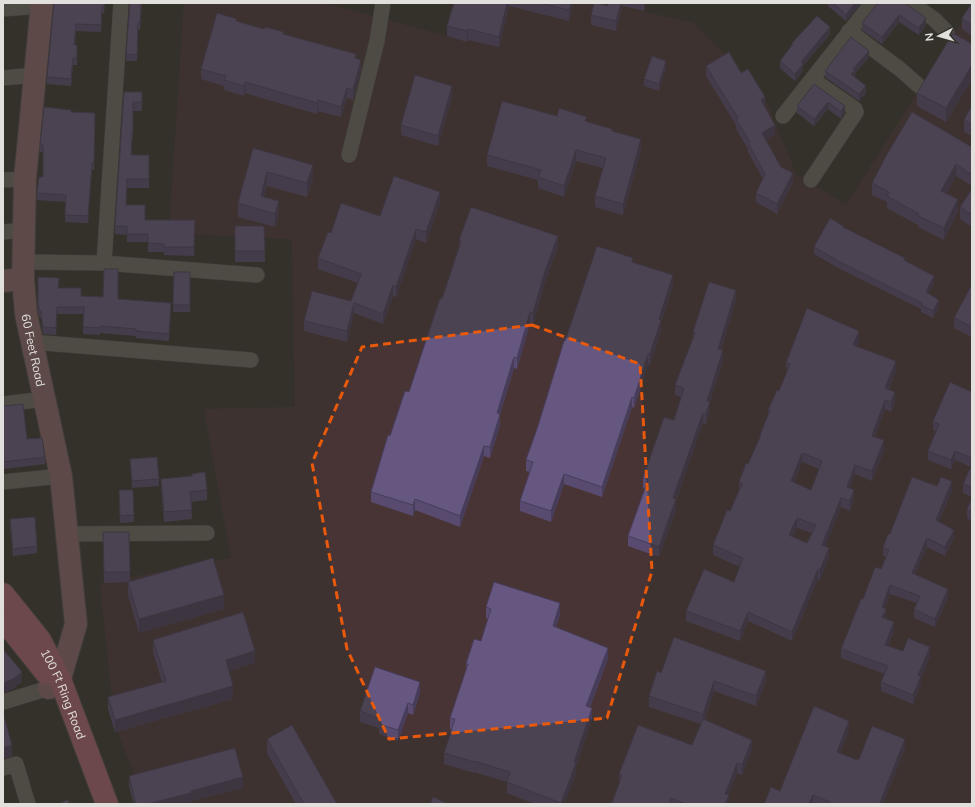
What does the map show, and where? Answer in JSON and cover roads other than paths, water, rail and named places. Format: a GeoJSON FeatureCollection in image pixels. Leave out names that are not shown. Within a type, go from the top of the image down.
{"type":"FeatureCollection","features":[{"type":"Feature","properties":{"kind":"main road","name":"100 Ft Ring Road"},"geometry":{"type":"LineString","coordinates":[[3,594],[40,640],[64,714],[98,804]]}},
{"type":"Feature","properties":{"kind":"main road","name":"100 Ft Ring Road"},"geometry":{"type":"LineString","coordinates":[[3,619],[55,684],[107,804]]}},
{"type":"Feature","properties":{"kind":"street"},"geometry":{"type":"LineString","coordinates":[[104,263],[121,3]]}},
{"type":"Feature","properties":{"kind":"street"},"geometry":{"type":"LineString","coordinates":[[348,155],[377,41],[384,3]]}},
{"type":"Feature","properties":{"kind":"street"},"geometry":{"type":"LineString","coordinates":[[783,116],[872,3]]}},
{"type":"Feature","properties":{"kind":"street"},"geometry":{"type":"LineString","coordinates":[[911,3],[934,19],[947,32]]}},
{"type":"Feature","properties":{"kind":"street"},"geometry":{"type":"LineString","coordinates":[[3,10],[42,4]]}},
{"type":"Feature","properties":{"kind":"street","name":"60 Feet Road"},"geometry":{"type":"LineString","coordinates":[[42,4],[25,179],[14,231],[17,274],[61,476],[76,624],[55,684]]}},
{"type":"Feature","properties":{"kind":"street"},"geometry":{"type":"LineString","coordinates":[[849,31],[901,70],[919,86]]}},
{"type":"Feature","properties":{"kind":"street"},"geometry":{"type":"LineString","coordinates":[[3,78],[35,75]]}},
{"type":"Feature","properties":{"kind":"street"},"geometry":{"type":"LineString","coordinates":[[811,180],[856,112],[855,109],[812,79]]}},
{"type":"Feature","properties":{"kind":"street"},"geometry":{"type":"LineString","coordinates":[[3,180],[25,179]]}},
{"type":"Feature","properties":{"kind":"street"},"geometry":{"type":"LineString","coordinates":[[17,274],[104,263],[257,275]]}},
{"type":"Feature","properties":{"kind":"street"},"geometry":{"type":"LineString","coordinates":[[32,342],[251,360]]}},
{"type":"Feature","properties":{"kind":"street"},"geometry":{"type":"LineString","coordinates":[[3,404],[45,398]]}},
{"type":"Feature","properties":{"kind":"street"},"geometry":{"type":"LineString","coordinates":[[3,482],[61,476]]}},
{"type":"Feature","properties":{"kind":"street"},"geometry":{"type":"LineString","coordinates":[[67,534],[207,533]]}},
{"type":"Feature","properties":{"kind":"street"},"geometry":{"type":"LineString","coordinates":[[3,702],[55,684]]}},
{"type":"Feature","properties":{"kind":"street"},"geometry":{"type":"LineString","coordinates":[[3,768],[16,764],[28,804]]}}]}
